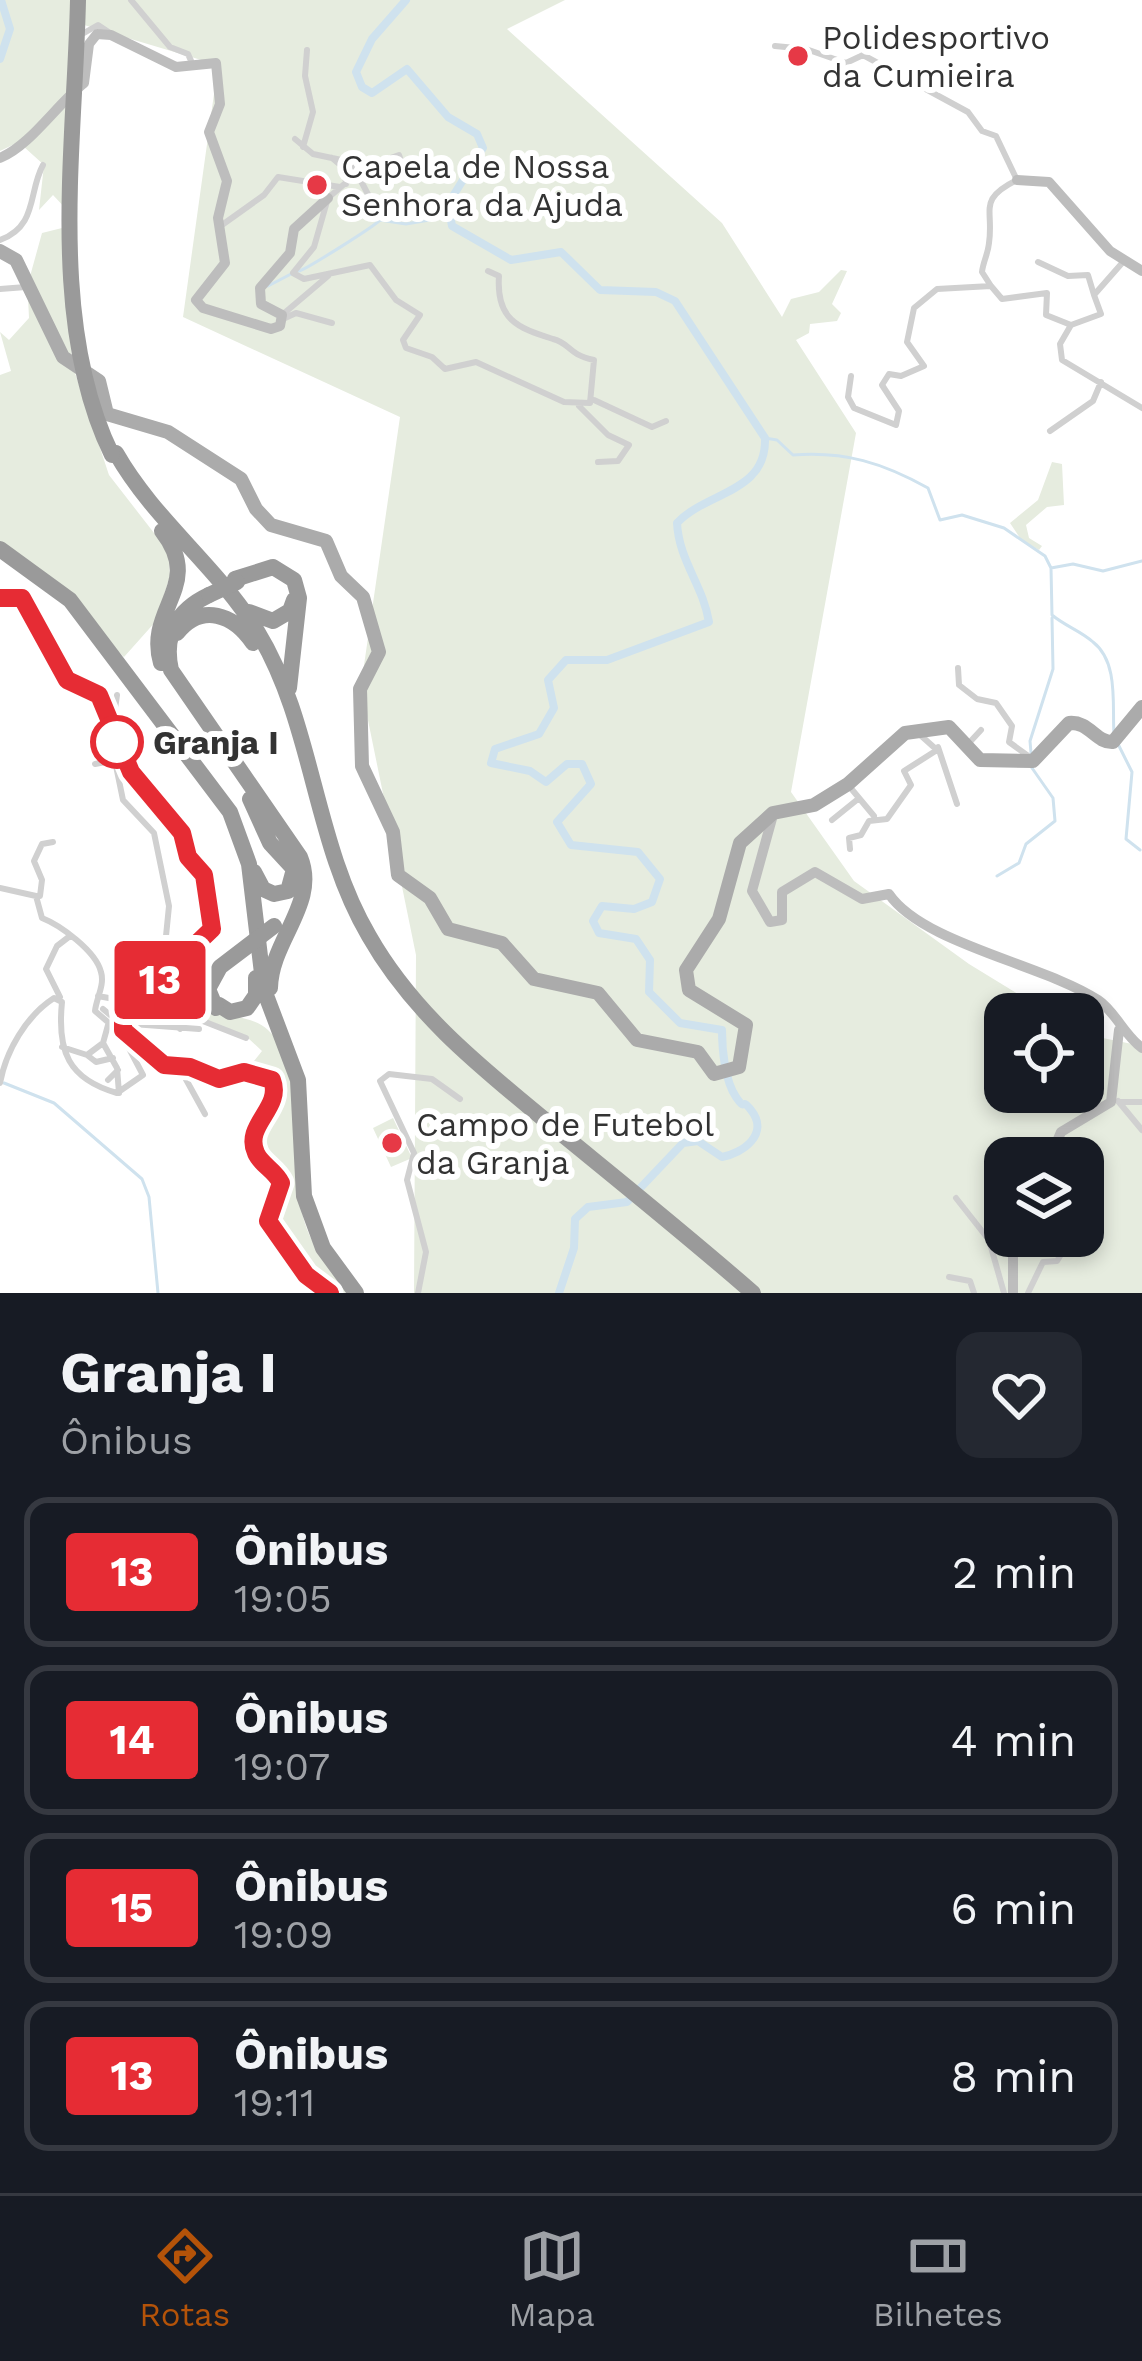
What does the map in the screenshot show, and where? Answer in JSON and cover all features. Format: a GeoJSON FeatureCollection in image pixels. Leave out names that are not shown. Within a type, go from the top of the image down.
{"type":"FeatureCollection","features":[{"type":"Feature","properties":{"kind":"highway"},"geometry":{"type":"LineString","coordinates":[[80,0],[73,303],[84,384],[114,454],[179,562],[178,585],[157,640],[161,665],[300,857],[306,874],[303,896],[275,951],[270,980],[303,1092],[303,1171]]}},
{"type":"Feature","properties":{"kind":"highway"},"geometry":{"type":"LineString","coordinates":[[114,454],[157,511],[234,585],[273,661],[337,869],[385,962],[441,1030],[553,1130]]}},
{"type":"Feature","properties":{"kind":"highway"},"geometry":{"type":"LineString","coordinates":[[152,514],[238,613],[278,685],[331,871],[380,966],[424,1022],[753,1293]]}},
{"type":"Feature","properties":{"kind":"highway"},"geometry":{"type":"LineString","coordinates":[[0,550],[70,600],[233,815],[258,882],[270,893],[284,893],[295,880],[294,869],[266,835],[235,773]]}},
{"type":"Feature","properties":{"kind":"highway"},"geometry":{"type":"LineString","coordinates":[[0,550],[68,602],[211,784],[245,854],[262,996],[297,1089],[305,1209],[320,1250],[354,1293]]}},
{"type":"Feature","properties":{"kind":"highway"},"geometry":{"type":"LineString","coordinates":[[182,692],[170,666],[170,634],[187,608],[208,593],[273,567],[288,573],[297,587],[289,679],[297,730]]}},
{"type":"Feature","properties":{"kind":"highway"},"geometry":{"type":"LineString","coordinates":[[182,692],[172,664],[172,641],[184,624],[209,614],[240,626],[278,685]]}},
{"type":"Feature","properties":{"kind":"highway"},"geometry":{"type":"LineString","coordinates":[[210,733],[300,866],[300,895],[274,928]]}},
{"type":"Feature","properties":{"kind":"highway"},"geometry":{"type":"LineString","coordinates":[[196,761],[230,812],[249,864],[264,990],[300,1088],[303,1171],[311,1221],[354,1293]]}},
{"type":"Feature","properties":{"kind":"highway"},"geometry":{"type":"LineString","coordinates":[[289,1059],[268,1026],[217,1007],[208,989],[214,972],[274,928],[303,896]]}},
{"type":"Feature","properties":{"kind":"highway"},"geometry":{"type":"LineString","coordinates":[[217,1007],[238,1012],[256,995],[253,910]]}},
{"type":"Feature","properties":{"kind":"highway"},"geometry":{"type":"LineString","coordinates":[[705,1255],[743,1293]]}},
{"type":"Feature","properties":{"kind":"main road"},"geometry":{"type":"LineString","coordinates":[[0,251],[15,258],[63,358],[94,375],[109,416],[165,431],[238,476],[270,524],[326,541],[341,576],[364,597],[380,652],[360,691],[361,759],[394,832],[392,857],[402,881],[431,898],[448,929],[504,944],[532,978],[598,993],[634,1038],[699,1052],[713,1074],[736,1070],[744,1022],[689,991],[685,977],[695,950],[719,920],[734,851],[775,812],[814,805],[848,784],[901,736],[915,731],[949,727],[969,743],[976,756],[1033,761],[1069,723],[1088,726],[1108,743],[1142,707]]}},
{"type":"Feature","properties":{"kind":"main road"},"geometry":{"type":"LineString","coordinates":[[0,598],[15,595],[25,602],[71,683],[109,697],[118,757],[182,833],[188,857],[206,881],[213,918],[206,937],[123,1014],[123,1033],[164,1065],[184,1066],[219,1079],[255,1074],[270,1079],[276,1090],[254,1143],[257,1155],[281,1183],[268,1221],[306,1275],[330,1293]]}},
{"type":"Feature","properties":{"kind":"street"},"geometry":{"type":"LineString","coordinates":[[131,0],[170,47],[189,55],[193,66]]}},
{"type":"Feature","properties":{"kind":"street"},"geometry":{"type":"LineString","coordinates":[[84,33],[98,25],[176,68],[213,62],[218,67],[220,106],[209,133],[226,179],[219,227],[224,266],[197,293],[196,303],[269,329],[337,271]]}},
{"type":"Feature","properties":{"kind":"street"},"geometry":{"type":"LineString","coordinates":[[2,155],[85,83],[93,37],[111,34]]}},
{"type":"Feature","properties":{"kind":"street"},"geometry":{"type":"LineString","coordinates":[[775,46],[846,62],[863,55],[968,112],[982,131],[996,136],[1012,184],[1010,197]]}},
{"type":"Feature","properties":{"kind":"street"},"geometry":{"type":"LineString","coordinates":[[303,146],[313,113],[305,76],[307,50]]}},
{"type":"Feature","properties":{"kind":"street"},"geometry":{"type":"LineString","coordinates":[[295,139],[357,172],[385,174]]}},
{"type":"Feature","properties":{"kind":"street"},"geometry":{"type":"LineString","coordinates":[[332,323],[296,313],[282,317],[264,307],[259,293],[292,246],[294,229],[357,172],[400,155],[405,173]]}},
{"type":"Feature","properties":{"kind":"street"},"geometry":{"type":"LineString","coordinates":[[332,158],[344,168],[343,187]]}},
{"type":"Feature","properties":{"kind":"street"},"geometry":{"type":"LineString","coordinates":[[0,240],[15,232],[32,210],[43,165]]}},
{"type":"Feature","properties":{"kind":"street"},"geometry":{"type":"LineString","coordinates":[[265,172],[271,183]]}},
{"type":"Feature","properties":{"kind":"street"},"geometry":{"type":"LineString","coordinates":[[357,172],[372,202]]}},
{"type":"Feature","properties":{"kind":"street"},"geometry":{"type":"LineString","coordinates":[[219,227],[264,195],[271,183],[292,175],[309,185],[324,182],[343,187]]}},
{"type":"Feature","properties":{"kind":"street"},"geometry":{"type":"LineString","coordinates":[[1038,262],[1066,276],[1087,274],[1100,314],[1071,325],[1046,315],[1047,293],[1002,299],[982,272],[989,244],[987,208],[1012,184],[1048,182],[1123,262],[1142,271]]}},
{"type":"Feature","properties":{"kind":"street"},"geometry":{"type":"LineString","coordinates":[[328,198],[314,247],[292,272],[304,279],[372,266],[396,301],[419,314],[419,323],[403,340],[407,349],[433,357],[446,370],[477,362],[493,374],[578,405],[608,435],[628,444],[619,460],[598,462]]}},
{"type":"Feature","properties":{"kind":"street"},"geometry":{"type":"LineString","coordinates":[[1094,296],[1123,262]]}},
{"type":"Feature","properties":{"kind":"street"},"geometry":{"type":"LineString","coordinates":[[488,271],[499,276],[498,302],[514,326],[558,340],[575,357],[594,360],[592,400]]}},
{"type":"Feature","properties":{"kind":"street"},"geometry":{"type":"LineString","coordinates":[[851,376],[848,397],[854,408],[896,425],[899,412],[882,385],[889,374],[901,376],[924,366],[907,342],[914,308],[937,289],[992,286]]}},
{"type":"Feature","properties":{"kind":"street"},"geometry":{"type":"LineString","coordinates":[[0,289],[26,287]]}},
{"type":"Feature","properties":{"kind":"street"},"geometry":{"type":"LineString","coordinates":[[1071,325],[1058,355],[1080,374],[1101,381],[1142,408]]}},
{"type":"Feature","properties":{"kind":"street"},"geometry":{"type":"LineString","coordinates":[[1050,431],[1093,401],[1101,381]]}},
{"type":"Feature","properties":{"kind":"street"},"geometry":{"type":"LineString","coordinates":[[578,405],[592,400],[652,427],[666,421]]}},
{"type":"Feature","properties":{"kind":"street"},"geometry":{"type":"LineString","coordinates":[[958,668],[956,680],[961,688],[999,706],[1012,726],[1010,743],[1032,758],[1048,746]]}},
{"type":"Feature","properties":{"kind":"street"},"geometry":{"type":"LineString","coordinates":[[969,743],[982,730]]}},
{"type":"Feature","properties":{"kind":"street"},"geometry":{"type":"LineString","coordinates":[[915,731],[938,747],[958,804]]}},
{"type":"Feature","properties":{"kind":"street"},"geometry":{"type":"LineString","coordinates":[[848,784],[868,814],[887,819],[908,796],[911,785],[904,771],[938,747]]}},
{"type":"Feature","properties":{"kind":"street"},"geometry":{"type":"LineString","coordinates":[[95,764],[118,757],[123,800],[154,832],[169,906],[163,966],[146,973],[130,1001]]}},
{"type":"Feature","properties":{"kind":"street"},"geometry":{"type":"LineString","coordinates":[[832,820],[858,799]]}},
{"type":"Feature","properties":{"kind":"street"},"geometry":{"type":"LineString","coordinates":[[850,849],[848,838],[860,836],[867,822],[878,817]]}},
{"type":"Feature","properties":{"kind":"street"},"geometry":{"type":"LineString","coordinates":[[762,829],[752,892],[770,922],[782,920],[781,893],[813,873],[864,900],[889,894],[900,909],[940,933],[1097,999],[1122,1035],[1142,1048]]}},
{"type":"Feature","properties":{"kind":"street"},"geometry":{"type":"LineString","coordinates":[[53,842],[42,844],[34,861],[42,880],[42,918],[70,936],[100,967],[95,1012],[123,1033]]}},
{"type":"Feature","properties":{"kind":"street"},"geometry":{"type":"LineString","coordinates":[[0,888],[51,898]]}},
{"type":"Feature","properties":{"kind":"street"},"geometry":{"type":"LineString","coordinates":[[70,936],[53,952],[46,969],[60,998],[62,1047],[72,1070],[86,1082],[119,1093]]}},
{"type":"Feature","properties":{"kind":"street"},"geometry":{"type":"LineString","coordinates":[[99,992],[130,1001],[150,989],[180,984],[189,969]]}},
{"type":"Feature","properties":{"kind":"street"},"geometry":{"type":"LineString","coordinates":[[99,992],[113,993]]}},
{"type":"Feature","properties":{"kind":"street"},"geometry":{"type":"LineString","coordinates":[[0,1083],[6,1058],[32,1017],[60,998]]}},
{"type":"Feature","properties":{"kind":"street"},"geometry":{"type":"LineString","coordinates":[[103,1009],[123,1033],[144,1075],[119,1093]]}},
{"type":"Feature","properties":{"kind":"street"},"geometry":{"type":"LineString","coordinates":[[180,1029],[180,1017],[185,1014],[246,1038]]}},
{"type":"Feature","properties":{"kind":"street"},"geometry":{"type":"LineString","coordinates":[[87,1054],[133,1024],[157,1022],[199,1029]]}},
{"type":"Feature","properties":{"kind":"street"},"geometry":{"type":"LineString","coordinates":[[1114,1101],[1122,1035]]}},
{"type":"Feature","properties":{"kind":"street"},"geometry":{"type":"LineString","coordinates":[[103,1043],[118,1070],[119,1093]]}},
{"type":"Feature","properties":{"kind":"street"},"geometry":{"type":"LineString","coordinates":[[62,1047],[87,1054],[96,1062],[113,1058]]}},
{"type":"Feature","properties":{"kind":"street"},"geometry":{"type":"LineString","coordinates":[[184,1066],[189,1072],[182,1073],[188,1089],[205,1114]]}},
{"type":"Feature","properties":{"kind":"street"},"geometry":{"type":"LineString","coordinates":[[107,1080],[118,1070]]}},
{"type":"Feature","properties":{"kind":"street"},"geometry":{"type":"LineString","coordinates":[[418,1293],[426,1252],[407,1180],[414,1154],[380,1081],[389,1074],[432,1079],[460,1099]]}},
{"type":"Feature","properties":{"kind":"street"},"geometry":{"type":"LineString","coordinates":[[1114,1101],[1142,1130]]}},
{"type":"Feature","properties":{"kind":"street"},"geometry":{"type":"LineString","coordinates":[[1059,1137],[1114,1101],[1142,1102]]}},
{"type":"Feature","properties":{"kind":"street"},"geometry":{"type":"LineString","coordinates":[[956,1198],[984,1234]]}},
{"type":"Feature","properties":{"kind":"street"},"geometry":{"type":"LineString","coordinates":[[995,1257],[1008,1293]]}},
{"type":"Feature","properties":{"kind":"street"},"geometry":{"type":"LineString","coordinates":[[1008,1293],[1011,1257]]}},
{"type":"Feature","properties":{"kind":"street"},"geometry":{"type":"LineString","coordinates":[[1028,1293],[1043,1262],[1059,1257]]}},
{"type":"Feature","properties":{"kind":"street"},"geometry":{"type":"LineString","coordinates":[[949,1277],[975,1288]]}},
{"type":"Feature","properties":{"kind":"shaded area"},"geometry":{"type":"Polygon","coordinates":[[[0,0],[565,0],[507,29],[722,223],[782,317],[791,299],[819,292],[841,270],[847,271],[832,304],[841,313],[837,321],[810,324],[809,333],[796,340],[856,433],[791,792],[854,881],[1017,993],[984,993],[984,1113],[1104,1113],[1104,1038],[1142,1046],[1142,1293],[414,1293],[416,955],[361,686],[400,417],[183,317],[218,65],[84,25],[69,92],[25,139],[0,151],[0,0]]]}},
{"type":"Feature","properties":{"kind":"shaded area"},"geometry":{"type":"Polygon","coordinates":[[[69,99],[67,210],[53,195],[39,210],[44,165],[23,146],[69,99]]]}},
{"type":"Feature","properties":{"kind":"shaded area"},"geometry":{"type":"Polygon","coordinates":[[[66,227],[72,362],[29,280],[42,233],[66,227]]]}},
{"type":"Feature","properties":{"kind":"shaded area"},"geometry":{"type":"Polygon","coordinates":[[[28,297],[73,367],[109,475],[168,551],[170,575],[157,620],[124,657],[0,544],[0,375],[11,371],[0,332],[9,340],[29,318],[28,297]]]}},
{"type":"Feature","properties":{"kind":"shaded area"},"geometry":{"type":"Polygon","coordinates":[[[1052,462],[1062,464],[1064,505],[1047,507],[1026,525],[1029,538],[1042,546],[1039,550],[1022,541],[1010,523],[1038,500],[1052,462]]]}},
{"type":"Feature","properties":{"kind":"shaded area"},"geometry":{"type":"Polygon","coordinates":[[[209,1006],[262,1025],[282,1048],[295,1092],[302,1212],[320,1255],[347,1293],[313,1278],[272,1225],[283,1193],[257,1147],[278,1093],[246,1071],[262,1051],[247,1037],[198,1017],[209,1006]]]}},
{"type":"Feature","properties":{"kind":"shaded area","name":"Campo de Futebol da Granja"},"geometry":{"type":"Polygon","coordinates":[[[393,1118],[412,1158],[391,1167],[373,1128],[393,1118]]]}},
{"type":"Feature","properties":{"kind":"waterway"},"geometry":{"type":"LineString","coordinates":[[0,59],[10,29],[1,0]]}},
{"type":"Feature","properties":{"kind":"waterway"},"geometry":{"type":"LineString","coordinates":[[406,0],[372,39],[356,72],[362,87],[372,93],[407,69],[448,117],[477,134],[483,148],[448,204],[452,226],[511,260],[561,252],[600,290],[656,292],[675,301],[765,438],[763,456],[746,481],[677,523],[709,622],[607,660],[566,660],[548,680],[554,708],[539,734],[495,749],[491,763],[530,771],[546,782],[567,764],[582,764],[591,784],[557,822],[571,845],[638,852],[660,879],[652,902],[634,909],[602,906],[593,921],[599,933],[636,939],[650,960],[649,992],[680,1023],[722,1030],[729,1083],[756,1119],[756,1134],[738,1151],[722,1157],[698,1141],[683,1143],[627,1202],[588,1207],[575,1219],[574,1248],[559,1293]]}},
{"type":"Feature","properties":{"kind":"waterway"},"geometry":{"type":"LineString","coordinates":[[299,271],[380,220],[406,224],[447,217]]}},
{"type":"Feature","properties":{"kind":"waterway"},"geometry":{"type":"LineString","coordinates":[[268,286],[291,274]]}},
{"type":"Feature","properties":{"kind":"waterway"},"geometry":{"type":"LineString","coordinates":[[765,438],[777,440],[793,455],[847,457],[895,472],[928,488],[940,520],[962,515],[1004,528],[1045,556],[1051,568],[1052,615],[1093,642],[1107,661],[1114,734]]}},
{"type":"Feature","properties":{"kind":"waterway"},"geometry":{"type":"LineString","coordinates":[[1051,568],[1073,564],[1103,571],[1142,561]]}},
{"type":"Feature","properties":{"kind":"waterway"},"geometry":{"type":"LineString","coordinates":[[1031,753],[1030,741],[1053,669],[1052,618]]}},
{"type":"Feature","properties":{"kind":"waterway"},"geometry":{"type":"LineString","coordinates":[[1118,744],[1132,772],[1126,839],[1140,850]]}},
{"type":"Feature","properties":{"kind":"waterway"},"geometry":{"type":"LineString","coordinates":[[997,876],[1019,863],[1026,844],[1055,821],[1053,798],[1032,768]]}},
{"type":"Feature","properties":{"kind":"waterway"},"geometry":{"type":"LineString","coordinates":[[4,1083],[54,1103],[142,1179],[149,1197],[158,1293]]}},
{"type":"Feature","properties":{"kind":"bus line","name":"13"},"geometry":{"type":"LineString","coordinates":[[0,598],[22,598],[67,680],[99,695],[131,772],[182,833],[188,857],[206,881],[212,929],[123,1014],[123,1030],[164,1065],[190,1067],[219,1079],[244,1072],[272,1080],[274,1099],[257,1127],[254,1143],[257,1155],[274,1169],[281,1183],[268,1221],[306,1275],[330,1293]]}},
{"type":"Feature","properties":{"kind":"place","name":"Polidesportivo da Cumieira"},"geometry":{"type":"Point","coordinates":[798,56]}},
{"type":"Feature","properties":{"kind":"place","name":"Capela de Nossa Senhora da Ajuda"},"geometry":{"type":"Point","coordinates":[317,185]}},
{"type":"Feature","properties":{"kind":"place","name":"Granja I"},"geometry":{"type":"Point","coordinates":[117,742]}},
{"type":"Feature","properties":{"kind":"place","name":"Campo de Futebol da Granja"},"geometry":{"type":"Point","coordinates":[392,1143]}}]}
